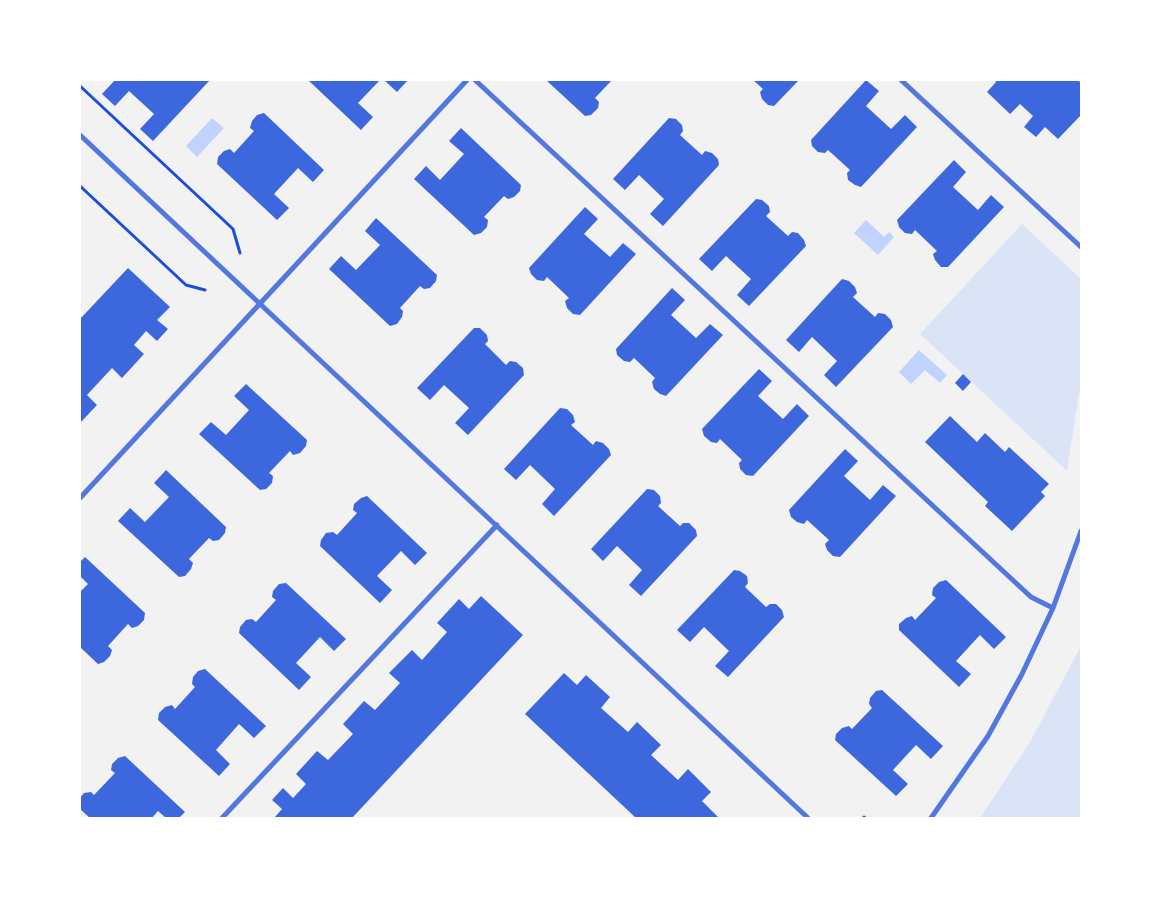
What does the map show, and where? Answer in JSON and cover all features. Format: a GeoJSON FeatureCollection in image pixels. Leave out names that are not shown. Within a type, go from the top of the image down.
{"type":"FeatureCollection","features":[{"type":"Feature","properties":{"kind":"street"},"geometry":{"type":"LineString","coordinates":[[80,498],[467,80]]}},
{"type":"Feature","properties":{"kind":"street"},"geometry":{"type":"LineString","coordinates":[[475,80],[1031,597],[1053,608]]}},
{"type":"Feature","properties":{"kind":"street"},"geometry":{"type":"LineString","coordinates":[[901,80],[1081,247]]}},
{"type":"Feature","properties":{"kind":"street"},"geometry":{"type":"LineString","coordinates":[[80,136],[260,302],[808,818]]}},
{"type":"Feature","properties":{"kind":"street"},"geometry":{"type":"LineString","coordinates":[[222,818],[497,525]]}},
{"type":"Feature","properties":{"kind":"street"},"geometry":{"type":"LineString","coordinates":[[931,818],[988,736],[1022,674],[1053,608],[1072,561],[1081,531]]}},
{"type":"Feature","properties":{"kind":"path"},"geometry":{"type":"LineString","coordinates":[[80,86],[233,229],[240,253]]}},
{"type":"Feature","properties":{"kind":"path"},"geometry":{"type":"LineString","coordinates":[[80,186],[186,285],[205,290]]}},
{"type":"Feature","properties":{"kind":"shaded area"},"geometry":{"type":"Polygon","coordinates":[[[1022,224],[1081,279],[1081,381],[1067,471],[920,334],[1022,224]]]}},
{"type":"Feature","properties":{"kind":"shaded area"},"geometry":{"type":"Polygon","coordinates":[[[1081,646],[1081,818],[980,818],[1030,742],[1081,646]]]}},
{"type":"Feature","properties":{"kind":"water"},"geometry":{"type":"Polygon","coordinates":[[[212,118],[224,128],[197,157],[186,146],[212,118]]]}},
{"type":"Feature","properties":{"kind":"water"},"geometry":{"type":"Polygon","coordinates":[[[866,220],[884,237],[889,232],[894,237],[878,255],[854,233],[866,220]]]}},
{"type":"Feature","properties":{"kind":"water"},"geometry":{"type":"Polygon","coordinates":[[[919,350],[947,375],[940,383],[925,370],[911,384],[899,372],[919,350]]]}},
{"type":"Feature","properties":{"kind":"building"},"geometry":{"type":"Polygon","coordinates":[[[115,80],[210,80],[153,141],[140,129],[154,114],[129,91],[115,106],[102,94],[115,80]]]}},
{"type":"Feature","properties":{"kind":"building"},"geometry":{"type":"Polygon","coordinates":[[[308,80],[380,80],[358,103],[373,117],[361,130],[308,80]]]}},
{"type":"Feature","properties":{"kind":"building"},"geometry":{"type":"Polygon","coordinates":[[[384,80],[408,80],[397,92],[384,80]]]}},
{"type":"Feature","properties":{"kind":"building"},"geometry":{"type":"Polygon","coordinates":[[[546,80],[612,80],[595,98],[599,102],[598,108],[591,115],[585,116],[546,80]]]}},
{"type":"Feature","properties":{"kind":"building"},"geometry":{"type":"Polygon","coordinates":[[[753,80],[799,80],[774,106],[768,105],[762,99],[760,92],[763,89],[753,80]]]}},
{"type":"Feature","properties":{"kind":"building"},"geometry":{"type":"Polygon","coordinates":[[[866,80],[879,91],[866,106],[891,129],[905,115],[917,127],[861,187],[848,180],[847,173],[850,170],[828,150],[825,153],[818,152],[812,146],[811,140],[866,80]]]}},
{"type":"Feature","properties":{"kind":"building"},"geometry":{"type":"Polygon","coordinates":[[[994,80],[1078,80],[1081,83],[1081,115],[1058,139],[1045,127],[1036,137],[1024,127],[1033,116],[1020,104],[1010,114],[987,92],[996,82],[994,80]]]}},
{"type":"Feature","properties":{"kind":"building"},"geometry":{"type":"Polygon","coordinates":[[[264,113],[324,170],[313,182],[298,168],[274,194],[289,208],[277,220],[217,164],[218,157],[224,151],[230,149],[234,153],[254,131],[250,128],[252,121],[257,115],[264,113]]]}},
{"type":"Feature","properties":{"kind":"building"},"geometry":{"type":"Polygon","coordinates":[[[669,118],[676,119],[682,125],[683,131],[680,135],[702,155],[705,151],[712,153],[718,159],[719,165],[663,226],[650,214],[664,199],[639,175],[625,190],[613,179],[669,118]]]}},
{"type":"Feature","properties":{"kind":"building"},"geometry":{"type":"Polygon","coordinates":[[[461,128],[521,185],[520,191],[514,197],[508,199],[504,196],[484,217],[488,220],[487,227],[481,233],[474,235],[414,179],[426,166],[440,180],[464,154],[449,141],[461,128]]]}},
{"type":"Feature","properties":{"kind":"building"},"geometry":{"type":"Polygon","coordinates":[[[954,160],[966,172],[953,187],[978,210],[991,195],[1004,207],[948,267],[941,267],[933,254],[937,251],[915,230],[912,234],[905,233],[899,227],[897,220],[954,160]]]}},
{"type":"Feature","properties":{"kind":"building"},"geometry":{"type":"Polygon","coordinates":[[[756,199],[762,200],[769,206],[770,212],[766,216],[788,236],[792,232],[798,233],[806,246],[749,306],[737,295],[751,279],[726,256],[712,271],[699,259],[756,199]]]}},
{"type":"Feature","properties":{"kind":"building"},"geometry":{"type":"Polygon","coordinates":[[[585,207],[598,219],[584,234],[610,257],[623,243],[636,254],[580,315],[573,314],[567,308],[565,301],[569,298],[547,277],[544,281],[537,280],[531,274],[529,268],[585,207]]]}},
{"type":"Feature","properties":{"kind":"building"},"geometry":{"type":"Polygon","coordinates":[[[376,218],[437,275],[436,281],[430,288],[424,289],[420,286],[400,308],[403,311],[402,317],[397,324],[390,326],[329,269],[341,256],[356,270],[380,245],[365,231],[376,218]]]}},
{"type":"Feature","properties":{"kind":"building"},"geometry":{"type":"Polygon","coordinates":[[[128,268],[170,307],[157,320],[168,329],[157,341],[146,331],[134,345],[144,354],[122,378],[112,368],[87,395],[97,405],[80,423],[80,319],[128,268]]]}},
{"type":"Feature","properties":{"kind":"building"},"geometry":{"type":"Polygon","coordinates":[[[842,279],[849,281],[855,287],[857,293],[853,297],[875,317],[878,313],[885,314],[891,320],[893,327],[836,387],[824,375],[837,361],[812,337],[799,352],[786,340],[842,279]]]}},
{"type":"Feature","properties":{"kind":"building"},"geometry":{"type":"Polygon","coordinates":[[[672,288],[685,300],[671,315],[696,338],[710,324],[723,335],[666,396],[654,389],[652,382],[655,378],[634,358],[630,362],[624,361],[617,355],[616,349],[672,288]]]}},
{"type":"Feature","properties":{"kind":"building"},"geometry":{"type":"Polygon","coordinates":[[[474,328],[480,328],[487,335],[488,341],[485,344],[506,365],[510,361],[516,362],[523,368],[524,375],[468,435],[455,423],[469,408],[444,385],[430,400],[417,388],[474,328]]]}},
{"type":"Feature","properties":{"kind":"building"},"geometry":{"type":"Polygon","coordinates":[[[759,369],[772,381],[758,396],[783,419],[797,404],[809,416],[753,476],[746,475],[740,469],[739,463],[742,460],[720,439],[717,443],[711,442],[704,436],[702,429],[759,369]]]}},
{"type":"Feature","properties":{"kind":"building"},"geometry":{"type":"Polygon","coordinates":[[[963,374],[971,382],[963,391],[955,383],[963,374]]]}},
{"type":"Feature","properties":{"kind":"building"},"geometry":{"type":"Polygon","coordinates":[[[246,384],[307,440],[306,446],[300,453],[293,455],[290,451],[269,473],[273,476],[272,483],[266,489],[260,490],[199,434],[211,422],[226,435],[249,410],[234,396],[246,384]]]}},
{"type":"Feature","properties":{"kind":"building"},"geometry":{"type":"Polygon","coordinates":[[[560,408],[567,409],[573,415],[575,422],[571,425],[593,445],[596,441],[603,443],[609,449],[611,455],[554,516],[542,504],[555,489],[530,465],[516,480],[504,469],[560,408]]]}},
{"type":"Feature","properties":{"kind":"building"},"geometry":{"type":"Polygon","coordinates":[[[950,416],[977,442],[985,433],[1005,452],[1009,447],[1049,484],[1041,492],[1045,496],[1012,531],[985,506],[988,502],[925,442],[950,416]]]}},
{"type":"Feature","properties":{"kind":"building"},"geometry":{"type":"Polygon","coordinates":[[[845,449],[858,461],[844,476],[870,500],[883,485],[896,496],[840,557],[833,556],[827,550],[825,544],[829,540],[807,520],[804,524],[797,522],[791,517],[789,510],[845,449]]]}},
{"type":"Feature","properties":{"kind":"building"},"geometry":{"type":"Polygon","coordinates":[[[166,470],[226,527],[225,533],[219,540],[213,541],[209,538],[189,559],[193,563],[191,569],[185,576],[179,577],[118,521],[130,508],[145,522],[169,497],[154,483],[166,470]]]}},
{"type":"Feature","properties":{"kind":"building"},"geometry":{"type":"Polygon","coordinates":[[[647,489],[654,490],[660,496],[661,503],[658,506],[680,526],[683,523],[689,523],[696,530],[697,536],[641,596],[629,585],[642,570],[617,546],[603,561],[591,549],[647,489]]]}},
{"type":"Feature","properties":{"kind":"building"},"geometry":{"type":"Polygon","coordinates":[[[367,496],[427,553],[415,565],[401,551],[377,576],[392,590],[380,603],[320,546],[321,540],[326,533],[333,532],[337,535],[357,513],[353,510],[354,504],[367,496]]]}},
{"type":"Feature","properties":{"kind":"building"},"geometry":{"type":"Polygon","coordinates":[[[85,557],[145,613],[144,620],[138,626],[132,628],[128,624],[108,646],[112,650],[110,656],[104,662],[98,664],[80,647],[80,592],[88,584],[80,576],[80,562],[85,557]]]}},
{"type":"Feature","properties":{"kind":"building"},"geometry":{"type":"Polygon","coordinates":[[[734,570],[740,571],[747,576],[748,583],[745,587],[766,607],[770,604],[776,604],[782,610],[784,617],[728,677],[715,666],[729,651],[704,627],[690,642],[677,630],[734,570]]]}},
{"type":"Feature","properties":{"kind":"building"},"geometry":{"type":"Polygon","coordinates":[[[946,580],[1006,637],[994,649],[980,635],[956,661],[971,674],[959,687],[899,630],[899,624],[912,616],[915,620],[936,598],[932,595],[933,588],[939,582],[946,580]]]}},
{"type":"Feature","properties":{"kind":"building"},"geometry":{"type":"Polygon","coordinates":[[[286,583],[346,639],[334,651],[320,637],[296,663],[311,677],[299,690],[239,633],[240,627],[246,620],[252,619],[256,622],[276,600],[272,597],[273,591],[279,584],[286,583]]]}},
{"type":"Feature","properties":{"kind":"building"},"geometry":{"type":"Polygon","coordinates":[[[481,596],[523,635],[352,818],[274,818],[282,809],[272,800],[283,788],[293,798],[306,784],[296,774],[317,751],[328,760],[353,734],[343,724],[364,701],[375,710],[400,683],[389,673],[412,650],[422,660],[447,632],[437,623],[459,599],[469,609],[481,596]]]}},
{"type":"Feature","properties":{"kind":"building"},"geometry":{"type":"Polygon","coordinates":[[[205,669],[266,726],[254,738],[239,724],[216,750],[230,764],[219,776],[158,720],[159,713],[165,707],[172,705],[175,709],[195,687],[192,684],[193,677],[198,671],[205,669]]]}},
{"type":"Feature","properties":{"kind":"building"},"geometry":{"type":"Polygon","coordinates":[[[564,673],[577,685],[586,675],[610,697],[601,708],[628,732],[637,722],[661,745],[651,755],[678,780],[688,769],[711,792],[702,801],[719,818],[636,818],[525,714],[564,673]]]}},
{"type":"Feature","properties":{"kind":"building"},"geometry":{"type":"Polygon","coordinates":[[[882,690],[943,746],[931,759],[916,745],[893,770],[908,784],[896,796],[835,740],[836,734],[842,728],[849,726],[852,729],[872,708],[869,704],[870,698],[876,691],[882,690]]]}},
{"type":"Feature","properties":{"kind":"building"},"geometry":{"type":"Polygon","coordinates":[[[125,756],[185,812],[179,818],[166,818],[158,811],[152,818],[90,818],[80,809],[80,798],[84,793],[91,792],[94,795],[115,773],[111,770],[112,764],[118,758],[125,756]]]}}]}
